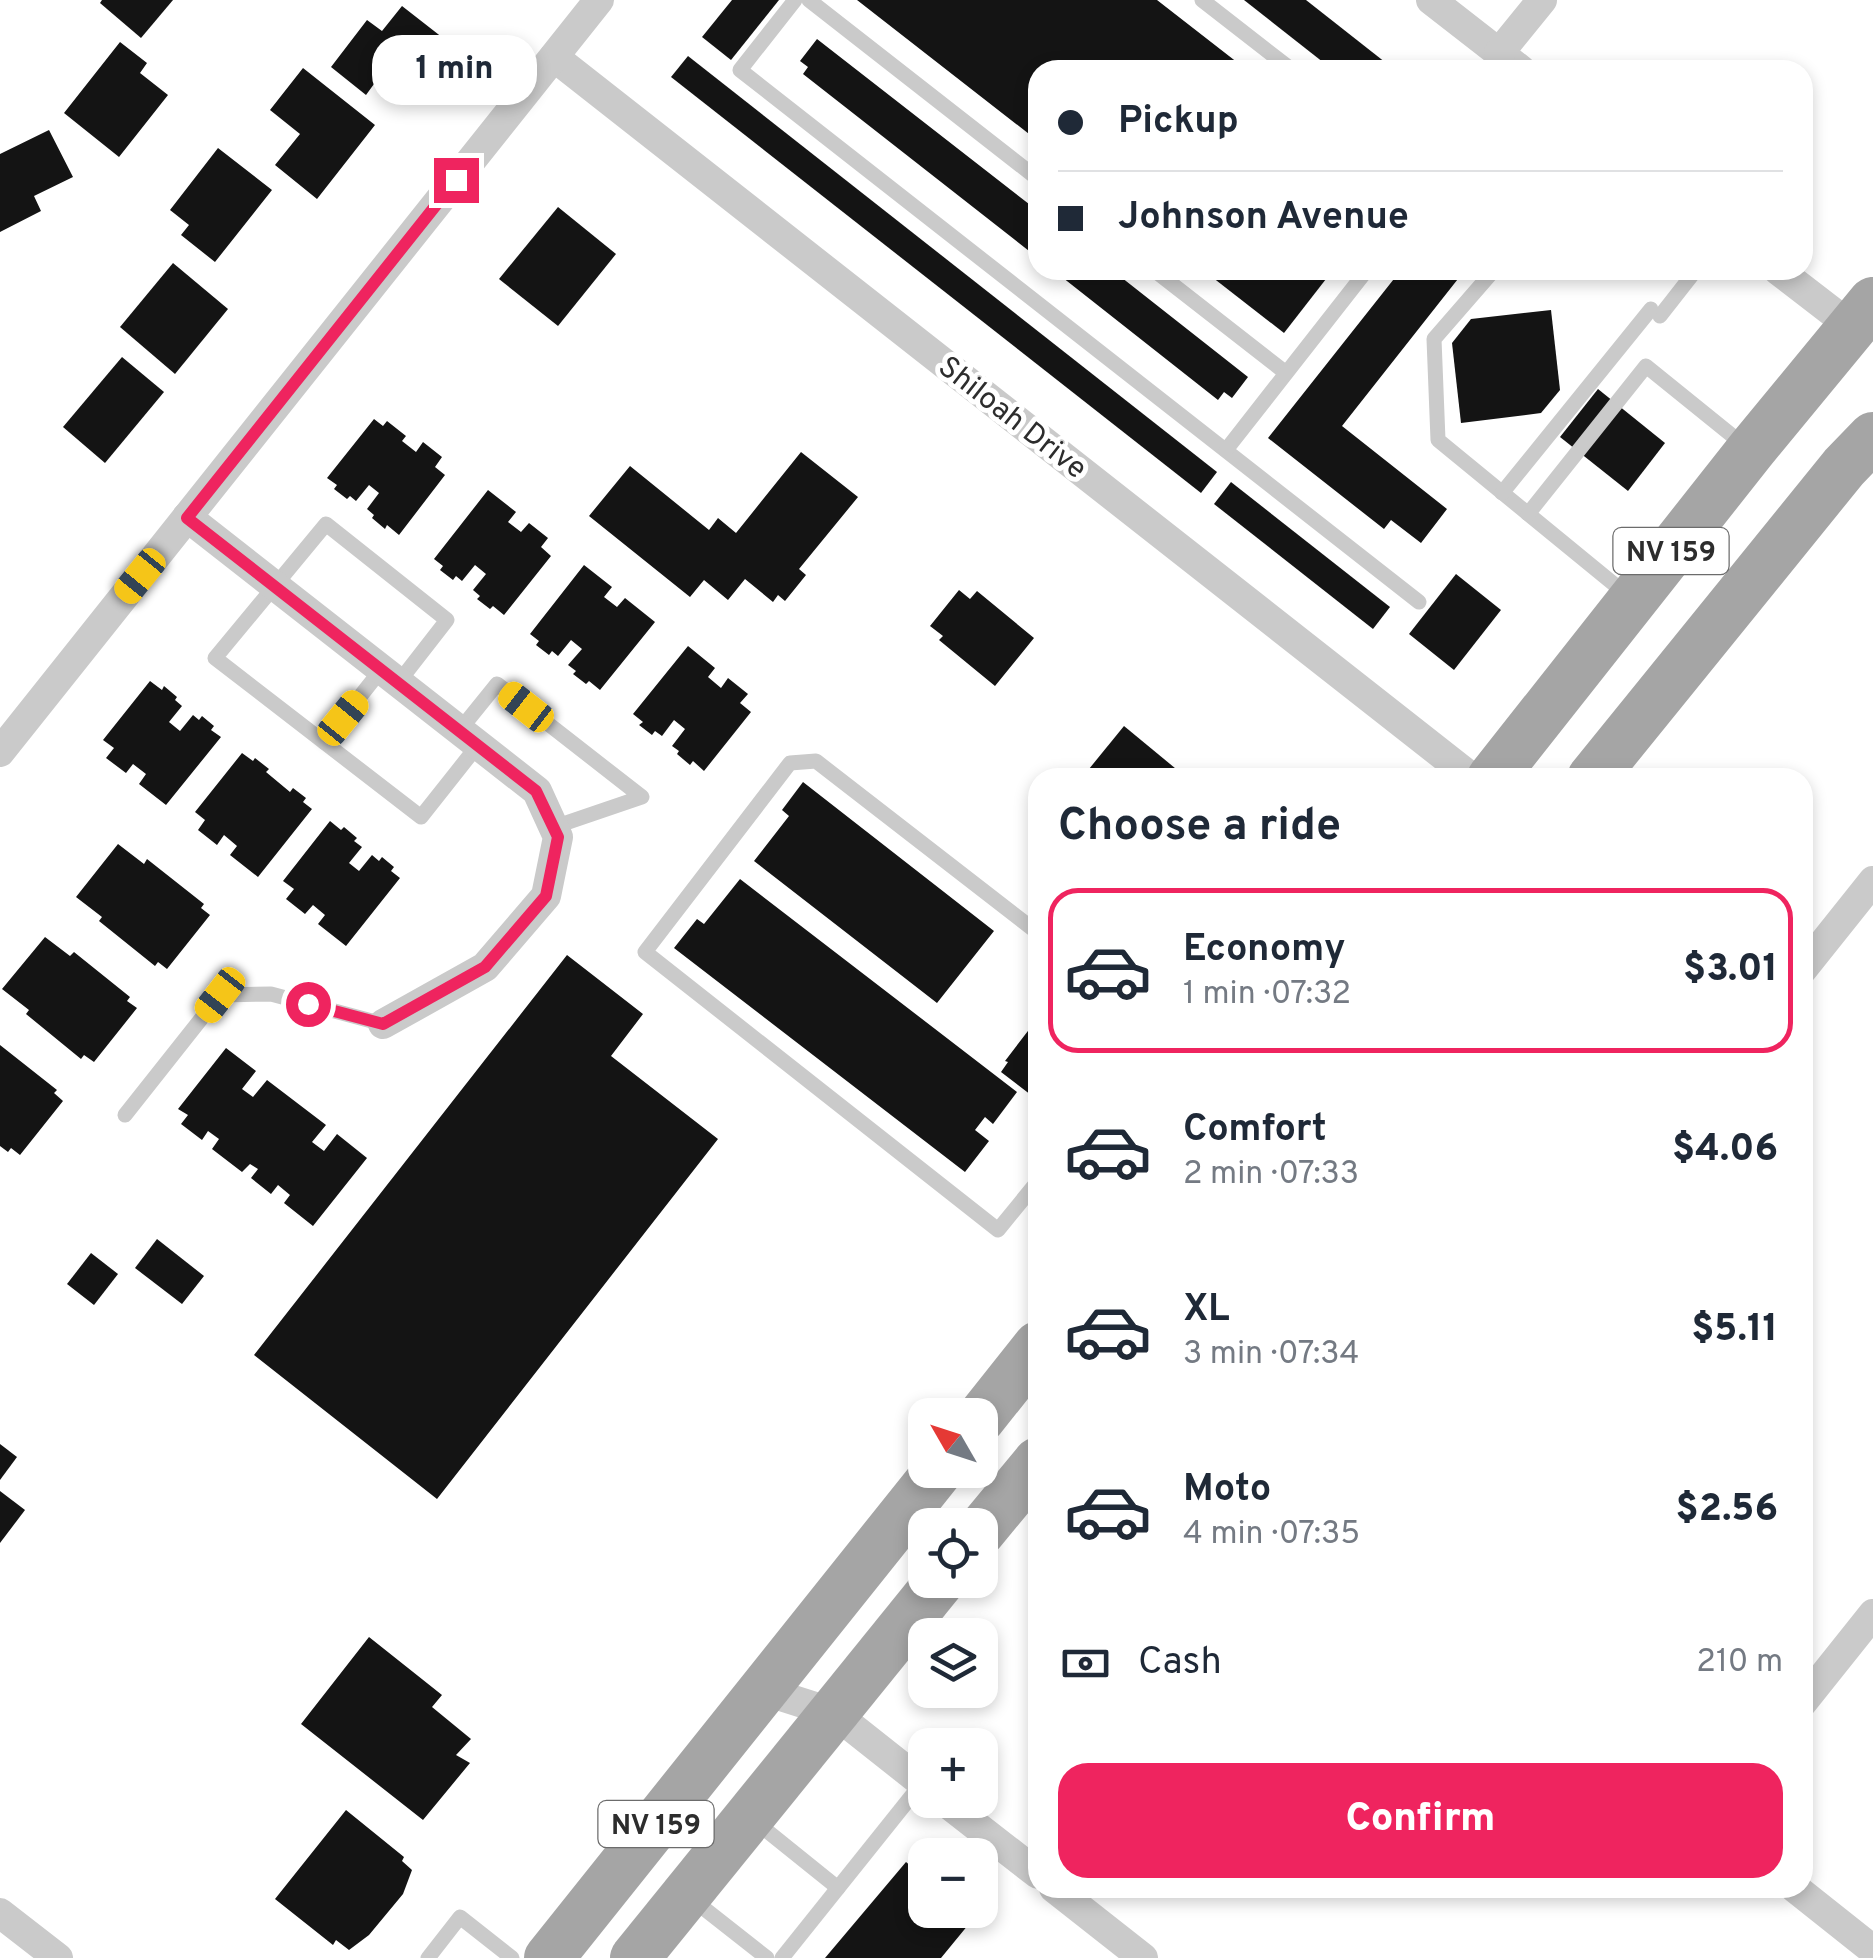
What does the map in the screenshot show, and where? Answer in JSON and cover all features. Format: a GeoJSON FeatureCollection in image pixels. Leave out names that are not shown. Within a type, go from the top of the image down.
{"type":"FeatureCollection","features":[{"type":"Feature","properties":{"kind":"main road","name":"NV 159"},"geometry":{"type":"LineString","coordinates":[[1500,768],[1863,314]]}},
{"type":"Feature","properties":{"kind":"main road","name":"NV 159"},"geometry":{"type":"LineString","coordinates":[[1600,768],[1844,467],[1873,437]]}},
{"type":"Feature","properties":{"kind":"main road"},"geometry":{"type":"LineString","coordinates":[[997,1398],[1028,1359]]}},
{"type":"Feature","properties":{"kind":"main road"},"geometry":{"type":"LineString","coordinates":[[998,1510],[1028,1474]]}},
{"type":"Feature","properties":{"kind":"main road","name":"NV 159"},"geometry":{"type":"LineString","coordinates":[[549,1958],[925,1488]]}},
{"type":"Feature","properties":{"kind":"main road","name":"NV 159"},"geometry":{"type":"LineString","coordinates":[[635,1958],[927,1598]]}},
{"type":"Feature","properties":{"kind":"street"},"geometry":{"type":"LineString","coordinates":[[0,752],[600,0]]}},
{"type":"Feature","properties":{"kind":"street"},"geometry":{"type":"LineString","coordinates":[[1431,0],[1507,60]]}},
{"type":"Feature","properties":{"kind":"street"},"geometry":{"type":"LineString","coordinates":[[1511,60],[1542,0]]}},
{"type":"Feature","properties":{"kind":"street","name":"Shiloah Drive"},"geometry":{"type":"LineString","coordinates":[[554,57],[1459,768]]}},
{"type":"Feature","properties":{"kind":"street"},"geometry":{"type":"LineString","coordinates":[[1797,280],[1863,314]]}},
{"type":"Feature","properties":{"kind":"street"},"geometry":{"type":"LineString","coordinates":[[187,518],[536,791],[558,837],[546,896],[485,967],[383,1024]]}},
{"type":"Feature","properties":{"kind":"street"},"geometry":{"type":"LineString","coordinates":[[1813,956],[1873,882]]}},
{"type":"Feature","properties":{"kind":"street"},"geometry":{"type":"LineString","coordinates":[[1813,1689],[1873,1614]]}},
{"type":"Feature","properties":{"kind":"street"},"geometry":{"type":"LineString","coordinates":[[762,1690],[834,1713],[908,1772]]}},
{"type":"Feature","properties":{"kind":"street"},"geometry":{"type":"LineString","coordinates":[[967,1818],[1028,1866]]}},
{"type":"Feature","properties":{"kind":"street"},"geometry":{"type":"LineString","coordinates":[[1067,1898],[1143,1958]]}},
{"type":"Feature","properties":{"kind":"street"},"geometry":{"type":"LineString","coordinates":[[1808,1898],[1873,1950]]}},
{"type":"Feature","properties":{"kind":"street"},"geometry":{"type":"LineString","coordinates":[[0,1914],[58,1958]]}},
{"type":"Feature","properties":{"kind":"lane"},"geometry":{"type":"LineString","coordinates":[[795,0],[740,70],[1420,602]]}},
{"type":"Feature","properties":{"kind":"lane"},"geometry":{"type":"LineString","coordinates":[[809,0],[1028,171]]}},
{"type":"Feature","properties":{"kind":"lane"},"geometry":{"type":"LineString","coordinates":[[1202,0],[1279,60]]}},
{"type":"Feature","properties":{"kind":"lane"},"geometry":{"type":"LineString","coordinates":[[1167,280],[1286,374]]}},
{"type":"Feature","properties":{"kind":"lane"},"geometry":{"type":"LineString","coordinates":[[1226,450],[1359,280]]}},
{"type":"Feature","properties":{"kind":"lane"},"geometry":{"type":"LineString","coordinates":[[1485,280],[1434,339],[1438,440],[1634,600]]}},
{"type":"Feature","properties":{"kind":"lane"},"geometry":{"type":"LineString","coordinates":[[1502,493],[1686,280]]}},
{"type":"Feature","properties":{"kind":"lane"},"geometry":{"type":"LineString","coordinates":[[1528,514],[1646,366],[1751,450]]}},
{"type":"Feature","properties":{"kind":"lane"},"geometry":{"type":"LineString","coordinates":[[324,742],[447,620],[326,524],[214,658],[324,742],[421,816],[497,684],[642,797],[554,827]]}},
{"type":"Feature","properties":{"kind":"lane"},"geometry":{"type":"LineString","coordinates":[[1028,926],[816,761],[790,764],[646,952],[998,1230],[1028,1193]]}},
{"type":"Feature","properties":{"kind":"lane"},"geometry":{"type":"LineString","coordinates":[[125,1115],[220,995],[270,994],[383,1024]]}},
{"type":"Feature","properties":{"kind":"lane"},"geometry":{"type":"LineString","coordinates":[[782,1958],[838,1888],[908,1813]]}},
{"type":"Feature","properties":{"kind":"lane"},"geometry":{"type":"LineString","coordinates":[[750,1817],[838,1888]]}},
{"type":"Feature","properties":{"kind":"lane"},"geometry":{"type":"LineString","coordinates":[[687,1894],[768,1958]]}},
{"type":"Feature","properties":{"kind":"lane"},"geometry":{"type":"LineString","coordinates":[[428,1958],[460,1917],[512,1958]]}},
{"type":"Feature","properties":{"kind":"building"},"geometry":{"type":"Polygon","coordinates":[[[173,0],[141,38],[100,3],[173,0]]]}},
{"type":"Feature","properties":{"kind":"building"},"geometry":{"type":"Polygon","coordinates":[[[732,0],[779,0],[731,60],[702,37],[732,0]]]}},
{"type":"Feature","properties":{"kind":"building"},"geometry":{"type":"Polygon","coordinates":[[[857,0],[1157,0],[1234,60],[1028,60],[1028,133],[857,0]]]}},
{"type":"Feature","properties":{"kind":"building"},"geometry":{"type":"Polygon","coordinates":[[[1244,0],[1306,0],[1382,60],[1320,60],[1244,0]]]}},
{"type":"Feature","properties":{"kind":"building"},"geometry":{"type":"Polygon","coordinates":[[[402,6],[443,38],[394,100],[374,84],[366,95],[331,67],[367,20],[382,31],[402,6]]]}},
{"type":"Feature","properties":{"kind":"building"},"geometry":{"type":"Polygon","coordinates":[[[817,39],[1028,203],[1028,250],[803,74],[808,67],[800,61],[817,39]]]}},
{"type":"Feature","properties":{"kind":"building"},"geometry":{"type":"Polygon","coordinates":[[[120,42],[147,63],[140,73],[168,95],[119,157],[64,113],[120,42]]]}},
{"type":"Feature","properties":{"kind":"building"},"geometry":{"type":"Polygon","coordinates":[[[688,56],[1217,472],[1201,493],[671,77],[688,56]]]}},
{"type":"Feature","properties":{"kind":"building"},"geometry":{"type":"Polygon","coordinates":[[[303,68],[375,125],[317,199],[275,165],[300,134],[270,110],[303,68]]]}},
{"type":"Feature","properties":{"kind":"building"},"geometry":{"type":"Polygon","coordinates":[[[49,130],[73,177],[34,196],[41,211],[0,232],[0,154],[49,130]]]}},
{"type":"Feature","properties":{"kind":"building"},"geometry":{"type":"Polygon","coordinates":[[[218,148],[272,190],[215,262],[181,235],[189,225],[170,210],[218,148]]]}},
{"type":"Feature","properties":{"kind":"building"},"geometry":{"type":"Polygon","coordinates":[[[558,207],[616,254],[558,326],[499,279],[558,207]]]}},
{"type":"Feature","properties":{"kind":"building"},"geometry":{"type":"Polygon","coordinates":[[[173,263],[228,309],[175,374],[120,327],[173,263]]]}},
{"type":"Feature","properties":{"kind":"building"},"geometry":{"type":"Polygon","coordinates":[[[1066,280],[1125,280],[1248,377],[1232,398],[1224,392],[1218,400],[1066,280]]]}},
{"type":"Feature","properties":{"kind":"building"},"geometry":{"type":"Polygon","coordinates":[[[1216,280],[1325,280],[1284,333],[1216,280]]]}},
{"type":"Feature","properties":{"kind":"building"},"geometry":{"type":"Polygon","coordinates":[[[1393,280],[1457,280],[1342,426],[1447,509],[1421,543],[1391,520],[1384,529],[1268,438],[1393,280]]]}},
{"type":"Feature","properties":{"kind":"building"},"geometry":{"type":"Polygon","coordinates":[[[1551,310],[1560,390],[1541,413],[1461,423],[1452,343],[1471,319],[1551,310]]]}},
{"type":"Feature","properties":{"kind":"building"},"geometry":{"type":"Polygon","coordinates":[[[122,357],[164,392],[105,463],[63,427],[122,357]]]}},
{"type":"Feature","properties":{"kind":"building"},"geometry":{"type":"Polygon","coordinates":[[[1598,389],[1665,443],[1628,491],[1560,437],[1598,389]]]}},
{"type":"Feature","properties":{"kind":"building"},"geometry":{"type":"Polygon","coordinates":[[[374,419],[383,426],[387,421],[406,436],[402,441],[416,452],[423,442],[442,457],[435,467],[445,475],[399,535],[372,518],[374,515],[367,509],[379,493],[369,485],[356,501],[334,489],[337,485],[327,478],[374,419]]]}},
{"type":"Feature","properties":{"kind":"building"},"geometry":{"type":"Polygon","coordinates":[[[801,452],[858,497],[799,569],[806,575],[785,601],[778,595],[773,602],[745,579],[728,600],[704,580],[690,597],[589,516],[630,466],[709,530],[718,518],[736,533],[801,452]]]}},
{"type":"Feature","properties":{"kind":"building"},"geometry":{"type":"Polygon","coordinates":[[[1231,482],[1390,607],[1373,629],[1214,504],[1231,482]]]}},
{"type":"Feature","properties":{"kind":"building"},"geometry":{"type":"Polygon","coordinates":[[[488,490],[516,512],[508,522],[521,532],[529,523],[548,538],[541,547],[551,556],[504,615],[477,599],[480,596],[473,590],[486,574],[475,565],[462,581],[456,576],[453,580],[434,559],[488,490]]]}},
{"type":"Feature","properties":{"kind":"building"},"geometry":{"type":"Polygon","coordinates":[[[584,565],[612,587],[604,597],[617,607],[625,598],[655,622],[600,690],[573,674],[576,671],[568,665],[582,649],[571,640],[558,656],[552,651],[549,655],[530,634],[584,565]]]}},
{"type":"Feature","properties":{"kind":"building"},"geometry":{"type":"Polygon","coordinates":[[[1456,574],[1501,610],[1454,670],[1409,634],[1456,574]]]}},
{"type":"Feature","properties":{"kind":"building"},"geometry":{"type":"Polygon","coordinates":[[[959,590],[970,599],[977,591],[1034,638],[995,686],[939,640],[943,636],[930,626],[959,590]]]}},
{"type":"Feature","properties":{"kind":"building"},"geometry":{"type":"Polygon","coordinates":[[[688,646],[715,668],[708,677],[721,688],[728,678],[748,694],[740,703],[751,712],[704,771],[693,761],[690,765],[672,746],[685,729],[674,720],[662,736],[655,731],[652,735],[633,714],[688,646]]]}},
{"type":"Feature","properties":{"kind":"building"},"geometry":{"type":"Polygon","coordinates":[[[150,681],[177,697],[175,700],[182,706],[169,722],[180,731],[193,715],[199,720],[202,716],[221,737],[166,805],[139,784],[146,774],[133,764],[126,773],[106,758],[114,748],[103,740],[150,681]]]}},
{"type":"Feature","properties":{"kind":"building"},"geometry":{"type":"Polygon","coordinates":[[[1124,726],[1175,768],[1090,768],[1124,726]]]}},
{"type":"Feature","properties":{"kind":"building"},"geometry":{"type":"Polygon","coordinates":[[[242,753],[269,769],[266,772],[290,792],[293,788],[306,798],[303,802],[312,809],[258,877],[230,855],[237,846],[224,835],[217,845],[198,830],[205,820],[195,812],[242,753]]]}},
{"type":"Feature","properties":{"kind":"building"},"geometry":{"type":"Polygon","coordinates":[[[803,782],[994,931],[937,1003],[754,861],[789,816],[782,810],[803,782]]]}},
{"type":"Feature","properties":{"kind":"building"},"geometry":{"type":"Polygon","coordinates":[[[330,821],[341,830],[344,827],[362,847],[349,863],[359,871],[372,855],[379,861],[382,857],[400,878],[346,946],[318,924],[325,915],[313,905],[305,914],[286,899],[294,889],[283,881],[330,821]]]}},
{"type":"Feature","properties":{"kind":"building"},"geometry":{"type":"Polygon","coordinates":[[[118,844],[144,864],[147,859],[204,904],[201,908],[210,915],[167,969],[158,962],[155,966],[76,897],[118,844]]]}},
{"type":"Feature","properties":{"kind":"building"},"geometry":{"type":"Polygon","coordinates":[[[740,879],[1017,1092],[993,1124],[985,1117],[975,1130],[989,1141],[965,1172],[674,948],[697,919],[704,924],[740,879]]]}},
{"type":"Feature","properties":{"kind":"building"},"geometry":{"type":"Polygon","coordinates":[[[45,937],[70,956],[74,952],[130,997],[127,1001],[137,1008],[94,1062],[84,1055],[81,1059],[2,989],[45,937]]]}},
{"type":"Feature","properties":{"kind":"building"},"geometry":{"type":"Polygon","coordinates":[[[567,955],[643,1014],[611,1056],[718,1139],[437,1499],[254,1355],[567,955]]]}},
{"type":"Feature","properties":{"kind":"building"},"geometry":{"type":"Polygon","coordinates":[[[1028,1031],[1028,1093],[1001,1072],[1008,1062],[1005,1061],[1028,1031]]]}},
{"type":"Feature","properties":{"kind":"building"},"geometry":{"type":"Polygon","coordinates":[[[0,1045],[57,1090],[54,1093],[63,1101],[20,1155],[0,1146],[0,1045]]]}},
{"type":"Feature","properties":{"kind":"building"},"geometry":{"type":"Polygon","coordinates":[[[226,1048],[256,1071],[242,1089],[253,1097],[267,1080],[326,1125],[312,1142],[324,1151],[337,1134],[367,1158],[313,1226],[284,1203],[290,1195],[278,1185],[271,1194],[251,1178],[258,1169],[250,1164],[242,1172],[212,1149],[219,1139],[208,1131],[202,1140],[181,1124],[188,1115],[178,1109],[226,1048]]]}},
{"type":"Feature","properties":{"kind":"building"},"geometry":{"type":"Polygon","coordinates":[[[157,1239],[204,1276],[182,1304],[135,1268],[157,1239]]]}},
{"type":"Feature","properties":{"kind":"building"},"geometry":{"type":"Polygon","coordinates":[[[91,1253],[118,1274],[94,1305],[67,1284],[91,1253]]]}},
{"type":"Feature","properties":{"kind":"building"},"geometry":{"type":"Polygon","coordinates":[[[0,1444],[17,1457],[0,1480],[0,1444]]]}},
{"type":"Feature","properties":{"kind":"building"},"geometry":{"type":"Polygon","coordinates":[[[0,1491],[25,1510],[0,1543],[0,1491]]]}},
{"type":"Feature","properties":{"kind":"building"},"geometry":{"type":"Polygon","coordinates":[[[369,1637],[442,1695],[432,1707],[471,1739],[456,1755],[470,1763],[423,1820],[301,1724],[369,1637]]]}},
{"type":"Feature","properties":{"kind":"building"},"geometry":{"type":"Polygon","coordinates":[[[346,1810],[404,1857],[402,1861],[412,1870],[403,1894],[369,1935],[349,1950],[336,1940],[333,1945],[275,1899],[346,1810]]]}},
{"type":"Feature","properties":{"kind":"building"},"geometry":{"type":"Polygon","coordinates":[[[906,1862],[908,1928],[966,1928],[941,1958],[825,1958],[906,1862]]]}},
{"type":"Feature","properties":{"kind":"route"},"geometry":{"type":"LineString","coordinates":[[308,1004],[383,1024],[485,967],[546,896],[558,837],[536,791],[187,518],[456,180]]}}]}
